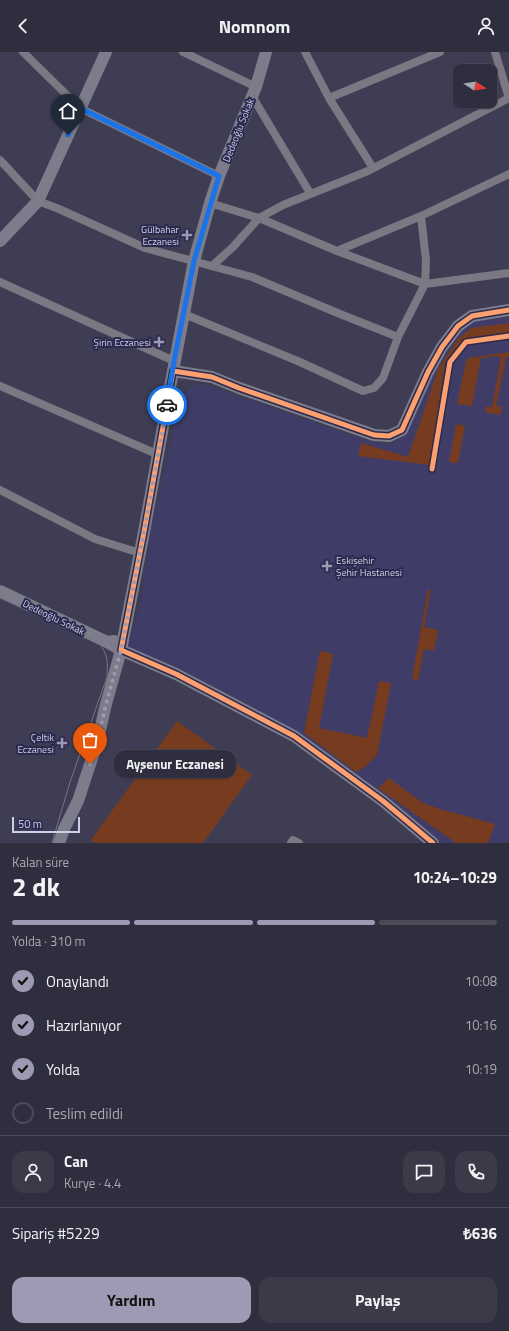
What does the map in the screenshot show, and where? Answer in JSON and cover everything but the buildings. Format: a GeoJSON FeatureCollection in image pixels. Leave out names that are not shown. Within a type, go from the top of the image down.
{"type":"FeatureCollection","features":[{"type":"Feature","properties":{"kind":"street"},"geometry":{"type":"LineString","coordinates":[[23,52],[80,108],[219,176]]}},
{"type":"Feature","properties":{"kind":"street"},"geometry":{"type":"LineString","coordinates":[[0,241],[38,201],[106,52]]}},
{"type":"Feature","properties":{"kind":"street"},"geometry":{"type":"LineString","coordinates":[[183,52],[254,91],[310,193]]}},
{"type":"Feature","properties":{"kind":"street","name":"Dedeoğlu Sokak"},"geometry":{"type":"LineString","coordinates":[[121,650],[159,455],[194,261],[219,176],[254,91],[266,52]]}},
{"type":"Feature","properties":{"kind":"street"},"geometry":{"type":"LineString","coordinates":[[305,52],[329,98],[373,168]]}},
{"type":"Feature","properties":{"kind":"street"},"geometry":{"type":"LineString","coordinates":[[329,98],[440,52]]}},
{"type":"Feature","properties":{"kind":"street"},"geometry":{"type":"LineString","coordinates":[[212,266],[233,248],[259,218],[310,193],[373,168],[509,98],[495,52]]}},
{"type":"Feature","properties":{"kind":"street"},"geometry":{"type":"LineString","coordinates":[[0,160],[38,201],[145,248],[252,277],[398,337]]}},
{"type":"Feature","properties":{"kind":"street"},"geometry":{"type":"LineString","coordinates":[[337,251],[421,216],[509,174]]}},
{"type":"Feature","properties":{"kind":"street"},"geometry":{"type":"LineString","coordinates":[[210,203],[259,218],[337,251],[425,284],[509,273]]}},
{"type":"Feature","properties":{"kind":"street"},"geometry":{"type":"LineString","coordinates":[[184,314],[300,362],[363,391],[374,388],[383,378],[398,337],[425,284],[426,260],[421,216]]}},
{"type":"Feature","properties":{"kind":"street"},"geometry":{"type":"LineString","coordinates":[[0,282],[174,366],[374,435],[389,436],[402,430],[428,372],[442,347],[458,326],[472,316],[509,310]]}},
{"type":"Feature","properties":{"kind":"street"},"geometry":{"type":"LineString","coordinates":[[0,386],[159,455]]}},
{"type":"Feature","properties":{"kind":"street"},"geometry":{"type":"LineString","coordinates":[[0,490],[95,539],[140,553]]}},
{"type":"Feature","properties":{"kind":"street","name":"Dedeoğlu Sokak"},"geometry":{"type":"LineString","coordinates":[[0,591],[121,650],[176,674],[294,736],[383,801],[433,843]]}},
{"type":"Feature","properties":{"kind":"street"},"geometry":{"type":"LineString","coordinates":[[107,642],[117,640],[123,635]]}},
{"type":"Feature","properties":{"kind":"street"},"geometry":{"type":"LineString","coordinates":[[59,843],[64,829],[78,801],[98,740],[121,650]]}},
{"type":"Feature","properties":{"kind":"street"},"geometry":{"type":"LineString","coordinates":[[291,843],[293,840],[299,843]]}},
{"type":"Feature","properties":{"kind":"shaded area","name":"Eskişehir Şehir Hastanesi"},"geometry":{"type":"Polygon","coordinates":[[[509,316],[509,843],[439,843],[298,732],[177,667],[127,649],[141,602],[151,530],[174,430],[185,392],[199,383],[357,437],[388,445],[406,434],[429,374],[466,322],[509,316]]]}},
{"type":"Feature","properties":{"kind":"shaded area"},"geometry":{"type":"Polygon","coordinates":[[[509,323],[509,333],[465,340],[445,362],[430,465],[358,456],[361,443],[408,457],[439,367],[458,339],[471,328],[509,323]]]}},
{"type":"Feature","properties":{"kind":"shaded area"},"geometry":{"type":"Polygon","coordinates":[[[509,352],[509,357],[506,357],[496,406],[502,407],[500,415],[485,412],[486,406],[492,407],[501,357],[496,356],[481,358],[472,406],[457,404],[466,361],[469,358],[509,352]]]}},
{"type":"Feature","properties":{"kind":"shaded area"},"geometry":{"type":"Polygon","coordinates":[[[456,424],[465,426],[458,463],[449,462],[456,424]]]}},
{"type":"Feature","properties":{"kind":"shaded area"},"geometry":{"type":"Polygon","coordinates":[[[428,589],[431,590],[424,627],[438,630],[434,651],[424,649],[418,680],[412,679],[428,589]]]}},
{"type":"Feature","properties":{"kind":"shaded area"},"geometry":{"type":"Polygon","coordinates":[[[320,651],[333,654],[319,728],[367,738],[379,681],[391,683],[377,755],[365,767],[356,772],[304,733],[320,651]]]}},
{"type":"Feature","properties":{"kind":"shaded area"},"geometry":{"type":"Polygon","coordinates":[[[177,721],[252,775],[203,843],[95,843],[91,840],[177,721]]]}},
{"type":"Feature","properties":{"kind":"shaded area"},"geometry":{"type":"Polygon","coordinates":[[[389,778],[423,803],[495,824],[488,843],[456,843],[378,788],[389,778]]]}},
{"type":"Feature","properties":{"kind":"tram line"},"geometry":{"type":"LineString","coordinates":[[0,598],[99,643],[107,659],[107,677],[70,782],[52,843]]}},
{"type":"Feature","properties":{"kind":"cycle path"},"geometry":{"type":"LineString","coordinates":[[433,843],[383,801],[294,736],[176,674],[121,650],[173,371],[212,377],[239,388],[374,435],[389,436],[402,430],[428,372],[442,347],[458,326],[472,316],[509,310]]}},
{"type":"Feature","properties":{"kind":"cycle path"},"geometry":{"type":"LineString","coordinates":[[432,469],[450,362],[466,342],[509,336]]}},
{"type":"Feature","properties":{"kind":"way so far"},"geometry":{"type":"LineString","coordinates":[[90,764],[98,740],[121,650],[163,434],[167,405]]}},
{"type":"Feature","properties":{"kind":"place","name":"Gülbahar Eczanesi"},"geometry":{"type":"Point","coordinates":[187,235]}},
{"type":"Feature","properties":{"kind":"place","name":"Şirin Eczanesi"},"geometry":{"type":"Point","coordinates":[159,342]}},
{"type":"Feature","properties":{"kind":"place","name":"Eskişehir Şehir Hastanesi"},"geometry":{"type":"Point","coordinates":[327,566]}},
{"type":"Feature","properties":{"kind":"place","name":"Çeltik Eczanesi"},"geometry":{"type":"Point","coordinates":[62,743]}},
{"type":"Feature","properties":{"kind":"place","name":"Ayşenur Eczanesi"},"geometry":{"type":"Point","coordinates":[90,764]}},
{"type":"Feature","properties":{"kind":"route"},"geometry":{"type":"LineString","coordinates":[[68,135],[80,108],[219,176],[194,261],[174,361],[167,405]]}}]}
